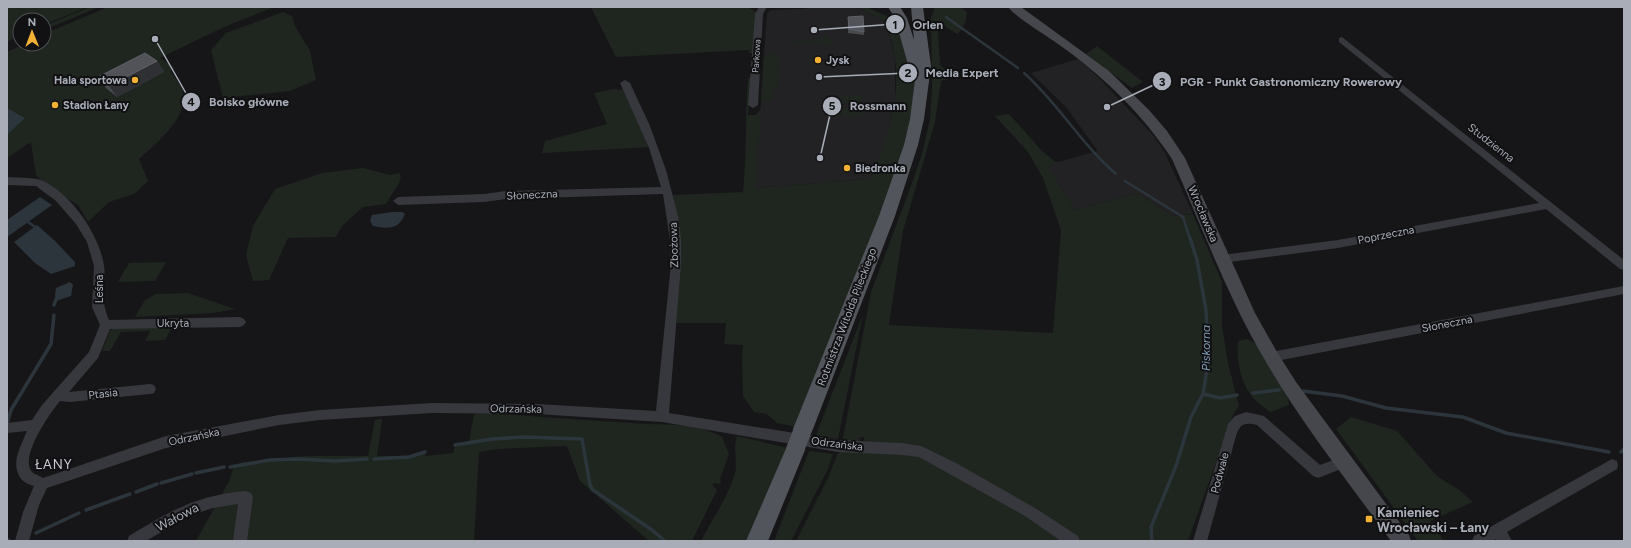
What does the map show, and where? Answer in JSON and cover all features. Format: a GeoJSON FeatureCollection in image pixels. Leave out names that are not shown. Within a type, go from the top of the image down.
{"type":"FeatureCollection","features":[{"type":"Feature","properties":{"kind":"main road"},"geometry":{"type":"LineString","coordinates":[[893,7],[914,7]]}},
{"type":"Feature","properties":{"kind":"main road","name":"Rotmistrza Witolda Pileckiego"},"geometry":{"type":"LineString","coordinates":[[893,7],[901,18],[921,88]]}},
{"type":"Feature","properties":{"kind":"main road","name":"Rotmistrza Witolda Pileckiego"},"geometry":{"type":"LineString","coordinates":[[757,541],[795,450],[905,168],[917,119],[924,66],[917,7]]}},
{"type":"Feature","properties":{"kind":"main road","name":"Wrocławska"},"geometry":{"type":"LineString","coordinates":[[1014,7],[1103,74],[1150,118],[1178,158],[1222,259],[1251,321],[1271,357],[1344,462],[1402,541]]}},
{"type":"Feature","properties":{"kind":"street","name":"Parkowa"},"geometry":{"type":"LineString","coordinates":[[753,105],[759,14],[763,7]]}},
{"type":"Feature","properties":{"kind":"street","name":"Studzienna"},"geometry":{"type":"LineString","coordinates":[[1342,40],[1624,266]]}},
{"type":"Feature","properties":{"kind":"street","name":"Zbożowa"},"geometry":{"type":"LineString","coordinates":[[625,83],[654,145],[661,164],[672,208],[676,247],[676,264],[662,417]]}},
{"type":"Feature","properties":{"kind":"street","name":"Leśna"},"geometry":{"type":"LineString","coordinates":[[7,181],[38,183],[60,198],[80,221],[92,242],[99,266],[98,307],[106,325]]}},
{"type":"Feature","properties":{"kind":"street","name":"Słoneczna"},"geometry":{"type":"LineString","coordinates":[[398,201],[484,198],[506,195],[667,190]]}},
{"type":"Feature","properties":{"kind":"street","name":"Poprzeczna"},"geometry":{"type":"LineString","coordinates":[[1222,259],[1338,244],[1549,205]]}},
{"type":"Feature","properties":{"kind":"street","name":"Słoneczna"},"geometry":{"type":"LineString","coordinates":[[1271,357],[1624,290]]}},
{"type":"Feature","properties":{"kind":"street","name":"Ukryta"},"geometry":{"type":"LineString","coordinates":[[106,325],[118,323],[240,322]]}},
{"type":"Feature","properties":{"kind":"street"},"geometry":{"type":"LineString","coordinates":[[22,541],[35,495],[42,484],[27,476],[22,464],[24,453],[36,425],[57,396],[94,355],[106,325]]}},
{"type":"Feature","properties":{"kind":"street","name":"Ptasia"},"geometry":{"type":"LineString","coordinates":[[57,396],[70,397],[150,389]]}},
{"type":"Feature","properties":{"kind":"street","name":"Odrzańska"},"geometry":{"type":"LineString","coordinates":[[42,484],[166,442],[279,420],[320,415],[439,408],[538,409],[662,417],[838,446],[902,449],[921,452],[951,467],[1030,512],[1073,541]]}},
{"type":"Feature","properties":{"kind":"street","name":"Podwale"},"geometry":{"type":"LineString","coordinates":[[1200,541],[1234,424],[1246,417],[1252,418],[1269,428],[1318,472],[1344,462]]}},
{"type":"Feature","properties":{"kind":"street"},"geometry":{"type":"LineString","coordinates":[[7,428],[36,425]]}},
{"type":"Feature","properties":{"kind":"street"},"geometry":{"type":"LineString","coordinates":[[1479,541],[1502,536],[1612,465]]}},
{"type":"Feature","properties":{"kind":"street","name":"Wałowa"},"geometry":{"type":"LineString","coordinates":[[134,541],[190,508],[211,501],[246,496],[240,541]]}},
{"type":"Feature","properties":{"kind":"shaded area"},"geometry":{"type":"Polygon","coordinates":[[[7,7],[87,7],[52,22],[52,12],[12,12],[12,39],[7,42],[7,7]]]}},
{"type":"Feature","properties":{"kind":"shaded area"},"geometry":{"type":"Polygon","coordinates":[[[90,7],[99,7],[52,27],[52,23],[90,7]]]}},
{"type":"Feature","properties":{"kind":"shaded area"},"geometry":{"type":"Polygon","coordinates":[[[108,7],[274,7],[222,28],[160,58],[175,68],[170,71],[183,92],[181,111],[162,138],[139,159],[148,181],[134,194],[109,202],[88,222],[78,205],[46,186],[36,175],[31,142],[7,158],[7,52],[12,50],[12,52],[52,52],[52,31],[108,7]]]}},
{"type":"Feature","properties":{"kind":"shaded area"},"geometry":{"type":"Polygon","coordinates":[[[591,7],[750,7],[750,9],[756,12],[753,53],[749,53],[749,50],[616,57],[591,7]]]}},
{"type":"Feature","properties":{"kind":"shaded area"},"geometry":{"type":"Polygon","coordinates":[[[807,7],[857,7],[807,9],[807,7]]]}},
{"type":"Feature","properties":{"kind":"shaded area"},"geometry":{"type":"Polygon","coordinates":[[[857,7],[886,22],[895,58],[895,100],[885,144],[870,179],[755,188],[767,13],[771,10],[857,7]]]}},
{"type":"Feature","properties":{"kind":"shaded area"},"geometry":{"type":"Polygon","coordinates":[[[857,7],[866,7],[896,20],[914,66],[916,82],[904,155],[796,427],[777,423],[767,414],[754,412],[743,396],[743,345],[724,344],[726,323],[676,323],[679,259],[673,195],[743,192],[748,78],[751,78],[748,115],[756,115],[761,109],[756,188],[870,179],[882,150],[891,120],[896,89],[895,58],[886,22],[857,7]]]}},
{"type":"Feature","properties":{"kind":"shaded area"},"geometry":{"type":"Polygon","coordinates":[[[935,7],[960,7],[967,12],[967,15],[963,27],[957,34],[941,24],[938,29],[940,65],[955,77],[941,81],[935,122],[903,231],[889,325],[1053,333],[1061,230],[1043,178],[1028,152],[995,116],[1009,114],[1042,151],[1057,163],[1048,166],[1075,210],[1137,193],[1173,216],[1193,214],[1222,282],[1222,326],[1228,363],[1239,406],[1233,415],[1188,541],[1081,541],[1023,502],[947,459],[865,444],[864,437],[859,438],[861,443],[844,441],[843,438],[871,292],[922,154],[930,119],[932,89],[931,18],[935,7]]]}},
{"type":"Feature","properties":{"kind":"shaded area"},"geometry":{"type":"Polygon","coordinates":[[[283,12],[292,16],[295,26],[310,51],[316,80],[290,91],[223,98],[211,50],[226,33],[283,12]]]}},
{"type":"Feature","properties":{"kind":"shaded area"},"geometry":{"type":"Polygon","coordinates":[[[828,36],[828,40],[833,40],[832,44],[787,44],[789,42],[814,41],[828,36]]]}},
{"type":"Feature","properties":{"kind":"shaded area"},"geometry":{"type":"Polygon","coordinates":[[[1097,46],[1143,82],[1132,88],[1086,54],[1097,46]]]}},
{"type":"Feature","properties":{"kind":"shaded area"},"geometry":{"type":"Polygon","coordinates":[[[779,54],[778,90],[773,90],[772,102],[761,101],[764,55],[779,54]]]}},
{"type":"Feature","properties":{"kind":"shaded area"},"geometry":{"type":"Polygon","coordinates":[[[1078,59],[1097,76],[1153,135],[1164,151],[1193,214],[1173,216],[1137,193],[1075,210],[1047,165],[1098,151],[1066,107],[1031,73],[1078,59]]]}},
{"type":"Feature","properties":{"kind":"shaded area"},"geometry":{"type":"Polygon","coordinates":[[[614,89],[623,90],[651,147],[542,153],[545,141],[607,124],[594,93],[614,89]]]}},
{"type":"Feature","properties":{"kind":"shaded area"},"geometry":{"type":"Polygon","coordinates":[[[841,96],[862,96],[862,103],[841,103],[841,96]]]}},
{"type":"Feature","properties":{"kind":"shaded area"},"geometry":{"type":"Polygon","coordinates":[[[7,108],[25,118],[7,135],[7,108]]]}},
{"type":"Feature","properties":{"kind":"shaded area"},"geometry":{"type":"Polygon","coordinates":[[[842,108],[863,108],[863,116],[842,116],[842,108]]]}},
{"type":"Feature","properties":{"kind":"shaded area"},"geometry":{"type":"Polygon","coordinates":[[[363,168],[390,175],[399,173],[401,176],[399,183],[386,204],[363,207],[342,226],[336,237],[288,238],[269,280],[253,281],[246,255],[253,226],[275,189],[322,173],[363,168]]]}},
{"type":"Feature","properties":{"kind":"shaded area"},"geometry":{"type":"Polygon","coordinates":[[[40,197],[52,205],[7,237],[7,220],[40,197]]]}},
{"type":"Feature","properties":{"kind":"shaded area"},"geometry":{"type":"Polygon","coordinates":[[[402,212],[405,214],[396,226],[384,228],[373,226],[370,221],[372,215],[402,212]]]}},
{"type":"Feature","properties":{"kind":"shaded area"},"geometry":{"type":"Polygon","coordinates":[[[37,225],[75,262],[75,266],[51,274],[35,263],[14,242],[37,225]]]}},
{"type":"Feature","properties":{"kind":"shaded area"},"geometry":{"type":"Polygon","coordinates":[[[166,262],[155,281],[118,282],[129,263],[166,262]]]}},
{"type":"Feature","properties":{"kind":"shaded area"},"geometry":{"type":"Polygon","coordinates":[[[70,282],[73,285],[71,296],[56,301],[56,288],[70,282]]]}},
{"type":"Feature","properties":{"kind":"shaded area"},"geometry":{"type":"Polygon","coordinates":[[[188,293],[235,309],[213,313],[135,317],[145,300],[156,294],[188,293]]]}},
{"type":"Feature","properties":{"kind":"shaded area"},"geometry":{"type":"Polygon","coordinates":[[[863,314],[838,439],[816,435],[863,314]]]}},
{"type":"Feature","properties":{"kind":"shaded area"},"geometry":{"type":"Polygon","coordinates":[[[173,326],[165,340],[145,341],[150,331],[121,332],[110,351],[102,351],[110,331],[115,327],[173,326]]]}},
{"type":"Feature","properties":{"kind":"shaded area"},"geometry":{"type":"Polygon","coordinates":[[[1247,339],[1255,343],[1288,398],[1289,405],[1270,412],[1257,402],[1246,388],[1240,372],[1238,341],[1247,339]]]}},
{"type":"Feature","properties":{"kind":"shaded area"},"geometry":{"type":"Polygon","coordinates":[[[493,413],[580,420],[689,426],[700,428],[722,437],[729,454],[720,479],[721,484],[715,483],[712,485],[717,490],[692,541],[649,541],[580,481],[567,446],[498,449],[479,452],[474,541],[196,541],[229,481],[234,466],[243,462],[305,456],[368,456],[375,420],[382,419],[377,456],[410,456],[426,450],[425,456],[453,453],[456,443],[469,442],[474,414],[493,413]]]}},
{"type":"Feature","properties":{"kind":"shaded area"},"geometry":{"type":"Polygon","coordinates":[[[1351,417],[1397,431],[1437,476],[1459,490],[1473,502],[1430,521],[1444,541],[1418,541],[1336,429],[1351,417]]]}},
{"type":"Feature","properties":{"kind":"shaded area"},"geometry":{"type":"Polygon","coordinates":[[[737,436],[788,448],[749,541],[701,541],[723,501],[734,477],[736,467],[735,446],[737,436]]]}},
{"type":"Feature","properties":{"kind":"shaded area"},"geometry":{"type":"Polygon","coordinates":[[[809,451],[833,454],[828,469],[791,541],[774,541],[809,451]]]}},
{"type":"Feature","properties":{"kind":"shaded area"},"geometry":{"type":"Polygon","coordinates":[[[841,451],[915,454],[998,497],[1066,541],[796,541],[828,478],[837,455],[841,451]]]}},
{"type":"Feature","properties":{"kind":"building"},"geometry":{"type":"Polygon","coordinates":[[[863,16],[864,32],[849,29],[848,17],[863,16]]]}},
{"type":"Feature","properties":{"kind":"building"},"geometry":{"type":"Polygon","coordinates":[[[145,53],[157,61],[109,86],[98,77],[145,53]]]}},
{"type":"Feature","properties":{"kind":"waterway","name":"Piskorna"},"geometry":{"type":"LineString","coordinates":[[946,17],[1018,68]]}},
{"type":"Feature","properties":{"kind":"waterway","name":"Piskorna"},"geometry":{"type":"LineString","coordinates":[[1024,73],[1048,97],[1092,150],[1116,174]]}},
{"type":"Feature","properties":{"kind":"waterway","name":"Piskorna"},"geometry":{"type":"LineString","coordinates":[[1125,181],[1183,217],[1190,239]]}},
{"type":"Feature","properties":{"kind":"waterway"},"geometry":{"type":"LineString","coordinates":[[28,222],[35,227]]}},
{"type":"Feature","properties":{"kind":"waterway","name":"Piskorna"},"geometry":{"type":"LineString","coordinates":[[1190,238],[1197,260],[1206,310],[1208,363],[1203,394]]}},
{"type":"Feature","properties":{"kind":"waterway"},"geometry":{"type":"LineString","coordinates":[[54,305],[56,299]]}},
{"type":"Feature","properties":{"kind":"waterway"},"geometry":{"type":"LineString","coordinates":[[7,424],[11,410],[51,344],[54,315]]}},
{"type":"Feature","properties":{"kind":"waterway"},"geometry":{"type":"LineString","coordinates":[[1253,393],[1279,390]]}},
{"type":"Feature","properties":{"kind":"waterway"},"geometry":{"type":"LineString","coordinates":[[1303,391],[1342,396],[1386,408],[1463,417],[1506,433],[1609,452]]}},
{"type":"Feature","properties":{"kind":"waterway","name":"Piskorna"},"geometry":{"type":"LineString","coordinates":[[1152,541],[1151,527],[1176,466],[1191,417],[1203,394]]}},
{"type":"Feature","properties":{"kind":"waterway"},"geometry":{"type":"LineString","coordinates":[[1203,394],[1220,398],[1237,395]]}},
{"type":"Feature","properties":{"kind":"waterway"},"geometry":{"type":"LineString","coordinates":[[455,445],[492,439],[524,437],[582,439],[590,485],[593,490],[652,530],[665,541]]}},
{"type":"Feature","properties":{"kind":"waterway"},"geometry":{"type":"LineString","coordinates":[[1621,452],[1624,449]]}},
{"type":"Feature","properties":{"kind":"waterway"},"geometry":{"type":"LineString","coordinates":[[374,459],[409,457],[425,452]]}},
{"type":"Feature","properties":{"kind":"waterway"},"geometry":{"type":"LineString","coordinates":[[230,467],[270,460],[297,459],[336,461],[367,459]]}},
{"type":"Feature","properties":{"kind":"waterway"},"geometry":{"type":"LineString","coordinates":[[196,473],[224,467]]}},
{"type":"Feature","properties":{"kind":"waterway"},"geometry":{"type":"LineString","coordinates":[[161,483],[192,474]]}},
{"type":"Feature","properties":{"kind":"waterway"},"geometry":{"type":"LineString","coordinates":[[136,492],[157,484]]}},
{"type":"Feature","properties":{"kind":"waterway"},"geometry":{"type":"LineString","coordinates":[[86,510],[130,494]]}},
{"type":"Feature","properties":{"kind":"waterway"},"geometry":{"type":"LineString","coordinates":[[36,533],[79,513]]}},
{"type":"Feature","properties":{"kind":"place","name":"Orlen"},"geometry":{"type":"Point","coordinates":[814,30]}},
{"type":"Feature","properties":{"kind":"place","name":"Boisko główne"},"geometry":{"type":"Point","coordinates":[155,39]}},
{"type":"Feature","properties":{"kind":"place","name":"Jysk"},"geometry":{"type":"Point","coordinates":[818,60]}},
{"type":"Feature","properties":{"kind":"place","name":"Media Expert"},"geometry":{"type":"Point","coordinates":[819,77]}},
{"type":"Feature","properties":{"kind":"place","name":"Hala sportowa"},"geometry":{"type":"Point","coordinates":[135,80]}},
{"type":"Feature","properties":{"kind":"place","name":"Stadion Łany"},"geometry":{"type":"Point","coordinates":[55,105]}},
{"type":"Feature","properties":{"kind":"place","name":"PGR - Punkt Gastronomiczny Rowerowy"},"geometry":{"type":"Point","coordinates":[1107,107]}},
{"type":"Feature","properties":{"kind":"place","name":"Rossmann"},"geometry":{"type":"Point","coordinates":[820,158]}},
{"type":"Feature","properties":{"kind":"place","name":"Biedronka"},"geometry":{"type":"Point","coordinates":[847,168]}},
{"type":"Feature","properties":{"kind":"place","name":"Kamieniec Wrocławski – Łany"},"geometry":{"type":"Point","coordinates":[1369,519]}},
{"type":"Feature","properties":{"kind":"district","name":"ŁANY"},"geometry":{"type":"Point","coordinates":[54,464]}}]}
